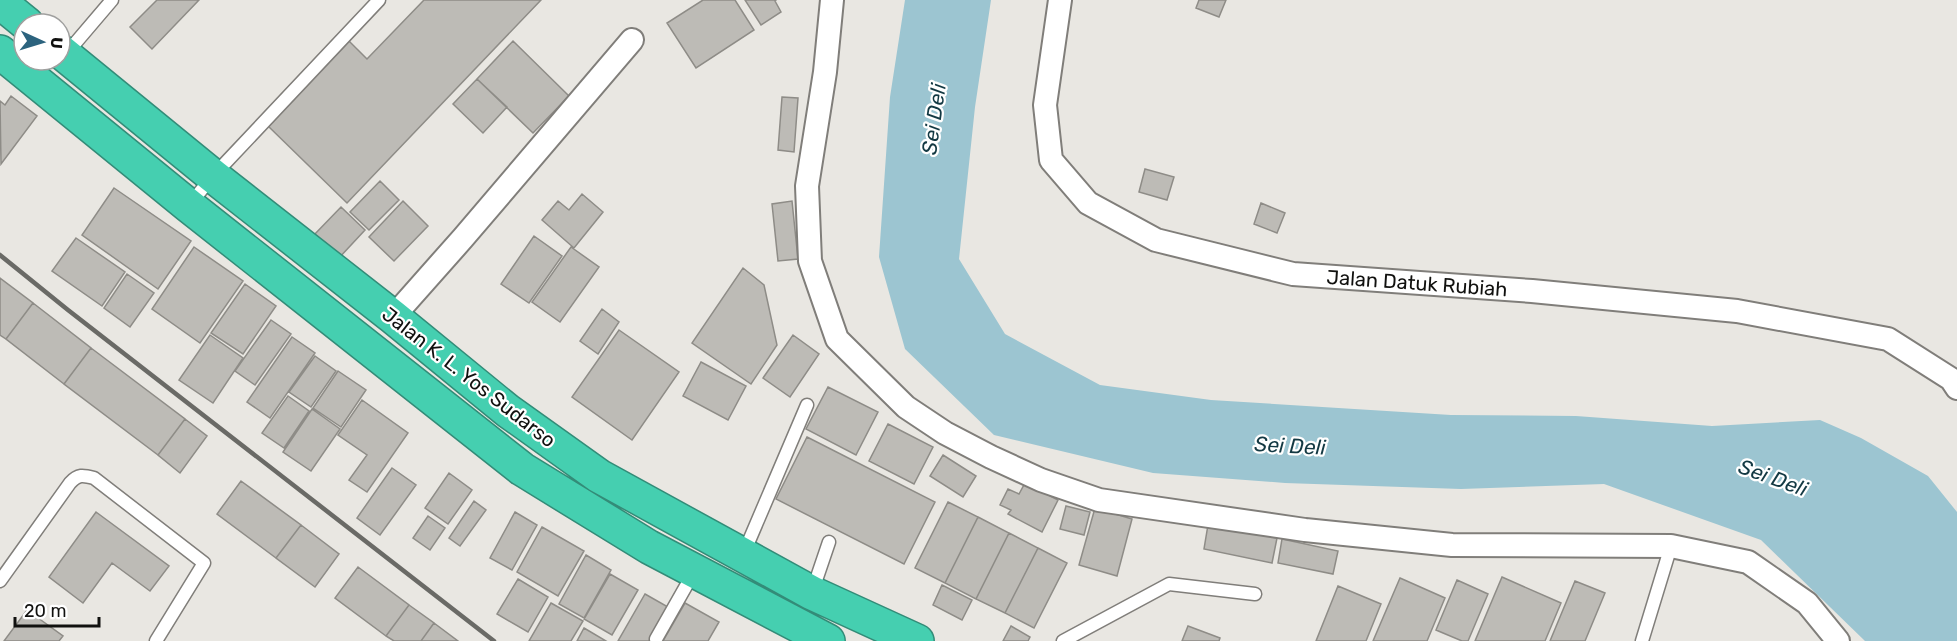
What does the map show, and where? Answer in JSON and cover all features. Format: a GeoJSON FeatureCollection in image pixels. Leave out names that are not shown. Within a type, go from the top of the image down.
{"type":"FeatureCollection","features":[{"type":"Feature","properties":{"kind":"highway"},"geometry":{"type":"LineString","coordinates":[[0,2],[12,12]]}},
{"type":"Feature","properties":{"kind":"highway","name":"Jalan K. L. Yos Sudarso"},"geometry":{"type":"LineString","coordinates":[[0,52],[189,206],[522,469],[649,547],[828,641]]}},
{"type":"Feature","properties":{"kind":"highway","name":"Jalan K. L. Yos Sudarso"},"geometry":{"type":"LineString","coordinates":[[72,60],[508,411],[599,476],[812,593],[917,641]]}},
{"type":"Feature","properties":{"kind":"street"},"geometry":{"type":"LineString","coordinates":[[832,0],[825,72],[807,186],[810,261],[837,339],[906,407],[935,427],[1031,475],[1099,500],[1305,530],[1452,545],[1671,546],[1748,562],[1807,603],[1838,641]]}},
{"type":"Feature","properties":{"kind":"street","name":"Jalan Datuk Rubiah"},"geometry":{"type":"LineString","coordinates":[[1060,0],[1045,105],[1051,160],[1088,202],[1156,240],[1293,274],[1532,291],[1737,311],[1842,330],[1888,339],[1951,380],[1957,388]]}},
{"type":"Feature","properties":{"kind":"street"},"geometry":{"type":"LineString","coordinates":[[393,317],[632,40]]}},
{"type":"Feature","properties":{"kind":"lane"},"geometry":{"type":"LineString","coordinates":[[72,43],[112,0]]}},
{"type":"Feature","properties":{"kind":"lane"},"geometry":{"type":"LineString","coordinates":[[189,206],[213,176],[379,0]]}},
{"type":"Feature","properties":{"kind":"lane"},"geometry":{"type":"LineString","coordinates":[[743,556],[807,405]]}},
{"type":"Feature","properties":{"kind":"lane"},"geometry":{"type":"LineString","coordinates":[[0,581],[76,476],[82,474],[94,478],[204,563],[156,641]]}},
{"type":"Feature","properties":{"kind":"lane"},"geometry":{"type":"LineString","coordinates":[[812,593],[829,542]]}},
{"type":"Feature","properties":{"kind":"lane"},"geometry":{"type":"LineString","coordinates":[[1642,641],[1671,546]]}},
{"type":"Feature","properties":{"kind":"lane"},"geometry":{"type":"LineString","coordinates":[[656,639],[695,571]]}},
{"type":"Feature","properties":{"kind":"lane"},"geometry":{"type":"LineString","coordinates":[[1063,641],[1169,584],[1255,594]]}},
{"type":"Feature","properties":{"kind":"water","name":"Sei Deli"},"geometry":{"type":"Polygon","coordinates":[[[905,0],[991,0],[975,107],[959,259],[1005,334],[1100,385],[1211,400],[1451,415],[1576,416],[1712,426],[1820,420],[1861,438],[1928,476],[1957,512],[1957,641],[1865,641],[1761,540],[1604,484],[1461,489],[1285,483],[1153,473],[994,435],[905,349],[879,257],[890,97],[905,0]]]}},
{"type":"Feature","properties":{"kind":"building"},"geometry":{"type":"Polygon","coordinates":[[[157,0],[199,0],[152,49],[130,27],[157,0]]]}},
{"type":"Feature","properties":{"kind":"building"},"geometry":{"type":"Polygon","coordinates":[[[424,0],[541,0],[347,203],[267,125],[348,40],[367,59],[424,0]]]}},
{"type":"Feature","properties":{"kind":"building"},"geometry":{"type":"Polygon","coordinates":[[[703,0],[735,0],[754,30],[696,68],[667,23],[703,0]]]}},
{"type":"Feature","properties":{"kind":"building"},"geometry":{"type":"Polygon","coordinates":[[[745,0],[776,0],[781,12],[761,25],[745,0]]]}},
{"type":"Feature","properties":{"kind":"building"},"geometry":{"type":"Polygon","coordinates":[[[1199,0],[1226,0],[1219,17],[1196,8],[1199,0]]]}},
{"type":"Feature","properties":{"kind":"building"},"geometry":{"type":"Polygon","coordinates":[[[513,41],[569,96],[533,133],[477,79],[513,41]]]}},
{"type":"Feature","properties":{"kind":"building"},"geometry":{"type":"Polygon","coordinates":[[[477,79],[507,107],[483,133],[453,104],[477,79]]]}},
{"type":"Feature","properties":{"kind":"building"},"geometry":{"type":"Polygon","coordinates":[[[11,96],[37,116],[1,164],[0,101],[5,105],[11,96]]]}},
{"type":"Feature","properties":{"kind":"building"},"geometry":{"type":"Polygon","coordinates":[[[782,97],[798,98],[794,152],[778,150],[782,97]]]}},
{"type":"Feature","properties":{"kind":"building"},"geometry":{"type":"Polygon","coordinates":[[[1145,169],[1174,177],[1167,200],[1139,192],[1145,169]]]}},
{"type":"Feature","properties":{"kind":"building"},"geometry":{"type":"Polygon","coordinates":[[[380,181],[399,200],[369,230],[350,212],[380,181]]]}},
{"type":"Feature","properties":{"kind":"building"},"geometry":{"type":"Polygon","coordinates":[[[114,188],[191,241],[158,289],[82,235],[114,188]]]}},
{"type":"Feature","properties":{"kind":"building"},"geometry":{"type":"Polygon","coordinates":[[[582,194],[603,212],[574,248],[542,220],[558,201],[569,210],[582,194]]]}},
{"type":"Feature","properties":{"kind":"building"},"geometry":{"type":"Polygon","coordinates":[[[403,201],[428,226],[394,261],[369,237],[403,201]]]}},
{"type":"Feature","properties":{"kind":"building"},"geometry":{"type":"Polygon","coordinates":[[[792,201],[798,259],[778,261],[772,204],[792,201]]]}},
{"type":"Feature","properties":{"kind":"building"},"geometry":{"type":"Polygon","coordinates":[[[1261,203],[1285,213],[1277,233],[1254,224],[1261,203]]]}},
{"type":"Feature","properties":{"kind":"building"},"geometry":{"type":"Polygon","coordinates":[[[341,207],[365,230],[338,259],[313,236],[341,207]]]}},
{"type":"Feature","properties":{"kind":"building"},"geometry":{"type":"Polygon","coordinates":[[[534,236],[562,256],[529,303],[501,284],[534,236]]]}},
{"type":"Feature","properties":{"kind":"building"},"geometry":{"type":"Polygon","coordinates":[[[76,238],[125,272],[102,306],[52,271],[76,238]]]}},
{"type":"Feature","properties":{"kind":"building"},"geometry":{"type":"Polygon","coordinates":[[[194,247],[243,281],[200,343],[152,309],[194,247]]]}},
{"type":"Feature","properties":{"kind":"building"},"geometry":{"type":"Polygon","coordinates":[[[571,247],[599,267],[560,322],[532,302],[571,247]]]}},
{"type":"Feature","properties":{"kind":"building"},"geometry":{"type":"Polygon","coordinates":[[[743,268],[764,285],[777,345],[751,384],[692,343],[743,268]]]}},
{"type":"Feature","properties":{"kind":"building"},"geometry":{"type":"Polygon","coordinates":[[[127,274],[154,293],[130,327],[104,308],[127,274]]]}},
{"type":"Feature","properties":{"kind":"building"},"geometry":{"type":"Polygon","coordinates":[[[0,278],[33,303],[6,339],[0,335],[0,278]]]}},
{"type":"Feature","properties":{"kind":"building"},"geometry":{"type":"Polygon","coordinates":[[[245,284],[276,306],[243,354],[211,333],[245,284]]]}},
{"type":"Feature","properties":{"kind":"building"},"geometry":{"type":"Polygon","coordinates":[[[33,303],[91,348],[64,384],[6,339],[33,303]]]}},
{"type":"Feature","properties":{"kind":"building"},"geometry":{"type":"Polygon","coordinates":[[[602,309],[619,322],[598,354],[580,341],[602,309]]]}},
{"type":"Feature","properties":{"kind":"building"},"geometry":{"type":"Polygon","coordinates":[[[271,320],[291,334],[255,385],[235,371],[271,320]]]}},
{"type":"Feature","properties":{"kind":"building"},"geometry":{"type":"Polygon","coordinates":[[[619,330],[679,372],[632,440],[572,397],[619,330]]]}},
{"type":"Feature","properties":{"kind":"building"},"geometry":{"type":"Polygon","coordinates":[[[210,335],[243,358],[213,403],[179,380],[210,335]]]}},
{"type":"Feature","properties":{"kind":"building"},"geometry":{"type":"Polygon","coordinates":[[[793,335],[819,354],[790,397],[763,378],[793,335]]]}},
{"type":"Feature","properties":{"kind":"building"},"geometry":{"type":"Polygon","coordinates":[[[292,337],[315,353],[270,418],[247,402],[292,337]]]}},
{"type":"Feature","properties":{"kind":"building"},"geometry":{"type":"Polygon","coordinates":[[[91,348],[185,419],[158,455],[64,384],[91,348]]]}},
{"type":"Feature","properties":{"kind":"building"},"geometry":{"type":"Polygon","coordinates":[[[315,356],[336,371],[311,407],[289,392],[315,356]]]}},
{"type":"Feature","properties":{"kind":"building"},"geometry":{"type":"Polygon","coordinates":[[[701,362],[746,386],[728,420],[683,396],[701,362]]]}},
{"type":"Feature","properties":{"kind":"building"},"geometry":{"type":"Polygon","coordinates":[[[338,371],[366,390],[341,427],[313,408],[338,371]]]}},
{"type":"Feature","properties":{"kind":"building"},"geometry":{"type":"Polygon","coordinates":[[[828,387],[878,412],[856,455],[806,429],[828,387]]]}},
{"type":"Feature","properties":{"kind":"building"},"geometry":{"type":"Polygon","coordinates":[[[288,396],[309,411],[284,448],[262,433],[288,396]]]}},
{"type":"Feature","properties":{"kind":"building"},"geometry":{"type":"Polygon","coordinates":[[[362,400],[408,433],[367,492],[349,480],[367,455],[338,435],[362,400]]]}},
{"type":"Feature","properties":{"kind":"building"},"geometry":{"type":"Polygon","coordinates":[[[312,409],[340,429],[311,471],[283,452],[312,409]]]}},
{"type":"Feature","properties":{"kind":"building"},"geometry":{"type":"Polygon","coordinates":[[[185,419],[207,436],[180,473],[158,455],[185,419]]]}},
{"type":"Feature","properties":{"kind":"building"},"geometry":{"type":"Polygon","coordinates":[[[888,424],[933,447],[914,484],[869,461],[888,424]]]}},
{"type":"Feature","properties":{"kind":"building"},"geometry":{"type":"Polygon","coordinates":[[[807,437],[935,502],[904,564],[776,499],[807,437]]]}},
{"type":"Feature","properties":{"kind":"building"},"geometry":{"type":"Polygon","coordinates":[[[943,455],[976,476],[963,497],[930,476],[943,455]]]}},
{"type":"Feature","properties":{"kind":"building"},"geometry":{"type":"Polygon","coordinates":[[[392,468],[416,485],[380,535],[357,518],[392,468]]]}},
{"type":"Feature","properties":{"kind":"building"},"geometry":{"type":"Polygon","coordinates":[[[449,473],[472,490],[448,524],[425,508],[449,473]]]}},
{"type":"Feature","properties":{"kind":"building"},"geometry":{"type":"Polygon","coordinates":[[[241,481],[301,525],[276,558],[217,514],[241,481]]]}},
{"type":"Feature","properties":{"kind":"building"},"geometry":{"type":"Polygon","coordinates":[[[1025,483],[1058,500],[1042,532],[1008,514],[1011,510],[1000,505],[1008,489],[1019,494],[1025,483]]]}},
{"type":"Feature","properties":{"kind":"building"},"geometry":{"type":"Polygon","coordinates":[[[474,501],[486,510],[460,546],[449,538],[474,501]]]}},
{"type":"Feature","properties":{"kind":"building"},"geometry":{"type":"Polygon","coordinates":[[[948,502],[978,517],[945,583],[915,568],[948,502]]]}},
{"type":"Feature","properties":{"kind":"building"},"geometry":{"type":"Polygon","coordinates":[[[1066,506],[1090,512],[1084,535],[1060,529],[1066,506]]]}},
{"type":"Feature","properties":{"kind":"building"},"geometry":{"type":"Polygon","coordinates":[[[1095,508],[1132,519],[1117,576],[1079,565],[1095,508]]]}},
{"type":"Feature","properties":{"kind":"building"},"geometry":{"type":"Polygon","coordinates":[[[96,512],[169,566],[150,591],[112,563],[83,603],[49,577],[96,512]]]}},
{"type":"Feature","properties":{"kind":"building"},"geometry":{"type":"Polygon","coordinates":[[[515,512],[537,525],[512,570],[490,558],[515,512]]]}},
{"type":"Feature","properties":{"kind":"building"},"geometry":{"type":"Polygon","coordinates":[[[428,516],[445,528],[430,550],[413,538],[428,516]]]}},
{"type":"Feature","properties":{"kind":"building"},"geometry":{"type":"Polygon","coordinates":[[[978,517],[1009,533],[976,599],[945,583],[978,517]]]}},
{"type":"Feature","properties":{"kind":"building"},"geometry":{"type":"Polygon","coordinates":[[[301,525],[339,554],[315,587],[276,558],[301,525]]]}},
{"type":"Feature","properties":{"kind":"building"},"geometry":{"type":"Polygon","coordinates":[[[1208,525],[1277,538],[1272,563],[1204,549],[1208,525]]]}},
{"type":"Feature","properties":{"kind":"building"},"geometry":{"type":"Polygon","coordinates":[[[542,527],[584,551],[558,596],[517,572],[542,527]]]}},
{"type":"Feature","properties":{"kind":"building"},"geometry":{"type":"Polygon","coordinates":[[[1009,533],[1038,548],[1005,613],[976,599],[1009,533]]]}},
{"type":"Feature","properties":{"kind":"building"},"geometry":{"type":"Polygon","coordinates":[[[1282,539],[1338,551],[1333,574],[1278,563],[1282,539]]]}},
{"type":"Feature","properties":{"kind":"building"},"geometry":{"type":"Polygon","coordinates":[[[1038,548],[1067,563],[1034,628],[1005,613],[1038,548]]]}},
{"type":"Feature","properties":{"kind":"building"},"geometry":{"type":"Polygon","coordinates":[[[586,555],[611,570],[584,618],[559,604],[586,555]]]}},
{"type":"Feature","properties":{"kind":"building"},"geometry":{"type":"Polygon","coordinates":[[[358,567],[409,605],[386,636],[335,598],[358,567]]]}},
{"type":"Feature","properties":{"kind":"building"},"geometry":{"type":"Polygon","coordinates":[[[610,574],[638,590],[612,635],[584,619],[610,574]]]}},
{"type":"Feature","properties":{"kind":"building"},"geometry":{"type":"Polygon","coordinates":[[[1502,577],[1561,603],[1545,641],[1475,641],[1502,577]]]}},
{"type":"Feature","properties":{"kind":"building"},"geometry":{"type":"Polygon","coordinates":[[[1400,578],[1445,598],[1427,641],[1373,641],[1400,578]]]}},
{"type":"Feature","properties":{"kind":"building"},"geometry":{"type":"Polygon","coordinates":[[[518,579],[548,597],[528,632],[497,614],[518,579]]]}},
{"type":"Feature","properties":{"kind":"building"},"geometry":{"type":"Polygon","coordinates":[[[1457,580],[1488,594],[1468,641],[1462,641],[1436,630],[1457,580]]]}},
{"type":"Feature","properties":{"kind":"building"},"geometry":{"type":"Polygon","coordinates":[[[1575,581],[1605,593],[1585,641],[1550,641],[1575,581]]]}},
{"type":"Feature","properties":{"kind":"building"},"geometry":{"type":"Polygon","coordinates":[[[942,585],[972,600],[962,620],[933,605],[942,585]]]}},
{"type":"Feature","properties":{"kind":"building"},"geometry":{"type":"Polygon","coordinates":[[[1338,586],[1381,604],[1366,641],[1316,641],[1338,586]]]}},
{"type":"Feature","properties":{"kind":"building"},"geometry":{"type":"Polygon","coordinates":[[[645,594],[668,607],[649,641],[618,641],[645,594]]]}},
{"type":"Feature","properties":{"kind":"building"},"geometry":{"type":"Polygon","coordinates":[[[551,603],[583,621],[571,641],[529,641],[551,603]]]}},
{"type":"Feature","properties":{"kind":"building"},"geometry":{"type":"Polygon","coordinates":[[[685,603],[719,622],[708,641],[663,641],[685,603]]]}},
{"type":"Feature","properties":{"kind":"building"},"geometry":{"type":"Polygon","coordinates":[[[409,605],[434,623],[421,641],[394,641],[386,636],[409,605]]]}},
{"type":"Feature","properties":{"kind":"building"},"geometry":{"type":"Polygon","coordinates":[[[27,610],[63,636],[59,641],[4,641],[27,610]]]}},
{"type":"Feature","properties":{"kind":"building"},"geometry":{"type":"Polygon","coordinates":[[[434,623],[458,641],[421,641],[434,623]]]}},
{"type":"Feature","properties":{"kind":"building"},"geometry":{"type":"Polygon","coordinates":[[[1011,626],[1030,637],[1028,641],[1003,641],[1011,626]]]}},
{"type":"Feature","properties":{"kind":"building"},"geometry":{"type":"Polygon","coordinates":[[[1188,626],[1220,638],[1219,641],[1182,641],[1188,626]]]}},
{"type":"Feature","properties":{"kind":"building"},"geometry":{"type":"Polygon","coordinates":[[[584,628],[606,641],[577,641],[584,628]]]}},
{"type":"Feature","properties":{"kind":"railway"},"geometry":{"type":"LineString","coordinates":[[0,255],[494,641]]}}]}
